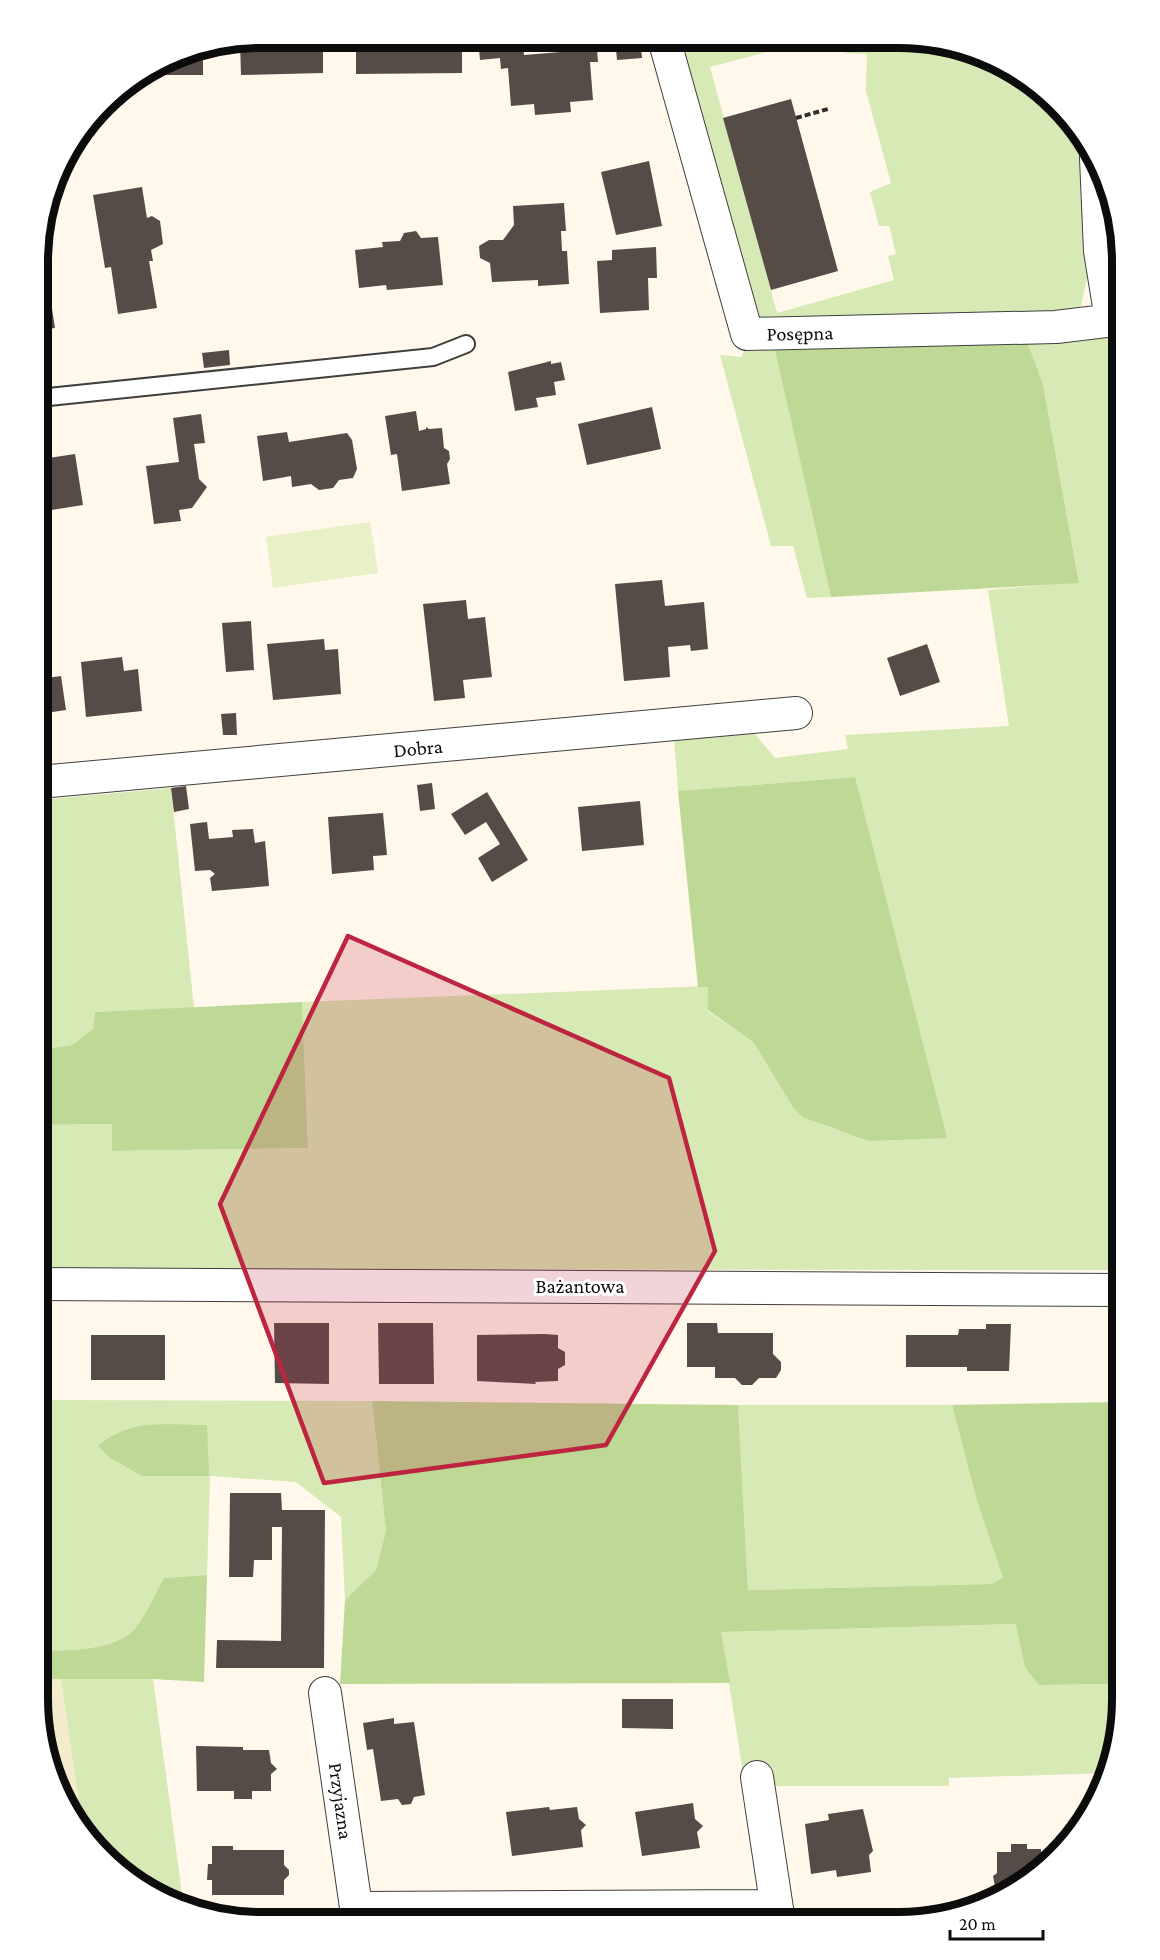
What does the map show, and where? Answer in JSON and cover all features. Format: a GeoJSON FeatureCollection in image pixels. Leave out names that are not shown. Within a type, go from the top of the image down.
{"type":"FeatureCollection","features":[{"type":"Feature","properties":{"kind":"street","name":"Posępna"},"geometry":{"type":"LineString","coordinates":[[667,48],[747,334],[1056,327],[1112,320]]}},
{"type":"Feature","properties":{"kind":"street"},"geometry":{"type":"LineString","coordinates":[[1097,182],[1100,251],[1112,302]]}},
{"type":"Feature","properties":{"kind":"street","name":"Dobra"},"geometry":{"type":"LineString","coordinates":[[48,781],[796,713]]}},
{"type":"Feature","properties":{"kind":"street","name":"Bażantowa"},"geometry":{"type":"LineString","coordinates":[[48,1284],[1112,1290]]}},
{"type":"Feature","properties":{"kind":"street","name":"Przyjazna"},"geometry":{"type":"LineString","coordinates":[[326,1693],[357,1912]]}},
{"type":"Feature","properties":{"kind":"street","name":"Przyjazna"},"geometry":{"type":"LineString","coordinates":[[757,1777],[770,1912]]}},
{"type":"Feature","properties":{"kind":"lane"},"geometry":{"type":"LineString","coordinates":[[48,397],[434,357],[466,344]]}},
{"type":"Feature","properties":{"kind":"path"},"geometry":{"type":"LineString","coordinates":[[796,118],[828,109]]}},
{"type":"Feature","properties":{"kind":"highlighted area"},"geometry":{"type":"Polygon","coordinates":[[[348,936],[669,1078],[715,1251],[606,1445],[324,1483],[220,1204],[348,936]]]}},
{"type":"Feature","properties":{"kind":"shaded area"},"geometry":{"type":"Polygon","coordinates":[[[48,1679],[61,1679],[81,1813],[64,1781],[52,1741],[48,1713],[48,1679]]]}},
{"type":"Feature","properties":{"kind":"green space"},"geometry":{"type":"Polygon","coordinates":[[[677,48],[774,48],[774,50],[710,67],[777,313],[894,280],[888,256],[896,254],[889,226],[879,226],[870,192],[891,183],[866,91],[867,54],[845,53],[844,48],[913,48],[954,55],[981,64],[1006,77],[1040,101],[1059,120],[1081,151],[1087,278],[1081,306],[1069,316],[773,327],[756,317],[677,48]]]}},
{"type":"Feature","properties":{"kind":"green space"},"geometry":{"type":"Polygon","coordinates":[[[84,143],[84,145],[68,171],[84,143]]]}},
{"type":"Feature","properties":{"kind":"green space"},"geometry":{"type":"Polygon","coordinates":[[[1112,323],[1112,1270],[48,1269],[48,1125],[113,1124],[113,1151],[308,1148],[302,1002],[708,986],[708,1011],[754,1043],[794,1109],[804,1118],[840,1131],[855,777],[678,791],[674,738],[751,729],[775,758],[848,749],[845,735],[1009,726],[988,590],[1079,582],[1043,384],[1024,333],[1112,323]]]}},
{"type":"Feature","properties":{"kind":"green space"},"geometry":{"type":"Polygon","coordinates":[[[1024,333],[1043,384],[1079,583],[831,597],[773,342],[1024,333]]]}},
{"type":"Feature","properties":{"kind":"green space"},"geometry":{"type":"Polygon","coordinates":[[[749,342],[773,342],[831,597],[807,598],[793,546],[771,546],[720,355],[741,357],[749,342]]]}},
{"type":"Feature","properties":{"kind":"green space"},"geometry":{"type":"Polygon","coordinates":[[[370,522],[378,573],[273,588],[266,537],[370,522]]]}},
{"type":"Feature","properties":{"kind":"green space"},"geometry":{"type":"Polygon","coordinates":[[[855,777],[947,1138],[869,1141],[804,1118],[794,1109],[754,1043],[708,1010],[708,987],[698,987],[678,791],[855,777]]]}},
{"type":"Feature","properties":{"kind":"green space"},"geometry":{"type":"Polygon","coordinates":[[[171,788],[194,1008],[95,1012],[93,1029],[72,1045],[48,1049],[48,799],[171,788]]]}},
{"type":"Feature","properties":{"kind":"green space"},"geometry":{"type":"Polygon","coordinates":[[[302,1002],[308,1148],[112,1151],[112,1124],[48,1125],[48,1049],[72,1045],[93,1029],[95,1012],[302,1002]]]}},
{"type":"Feature","properties":{"kind":"green space"},"geometry":{"type":"Polygon","coordinates":[[[48,1400],[372,1401],[386,1531],[376,1570],[345,1600],[341,1517],[296,1482],[210,1476],[207,1575],[164,1578],[136,1627],[127,1635],[104,1645],[76,1650],[48,1651],[48,1400]]]}},
{"type":"Feature","properties":{"kind":"green space"},"geometry":{"type":"Polygon","coordinates":[[[372,1401],[738,1405],[748,1590],[991,1584],[1003,1578],[977,1501],[952,1405],[1112,1402],[1112,1684],[1039,1685],[1025,1668],[1016,1624],[721,1632],[730,1683],[340,1684],[345,1600],[376,1570],[386,1531],[372,1401]]]}},
{"type":"Feature","properties":{"kind":"green space"},"geometry":{"type":"Polygon","coordinates":[[[738,1405],[952,1405],[977,1501],[1003,1578],[991,1584],[748,1590],[738,1405]]]}},
{"type":"Feature","properties":{"kind":"green space"},"geometry":{"type":"Polygon","coordinates":[[[163,1424],[207,1425],[209,1476],[142,1476],[109,1457],[98,1446],[110,1437],[136,1427],[163,1424]]]}},
{"type":"Feature","properties":{"kind":"green space"},"geometry":{"type":"Polygon","coordinates":[[[207,1575],[204,1682],[153,1679],[48,1679],[48,1651],[90,1648],[117,1641],[127,1635],[136,1627],[164,1578],[207,1575]]]}},
{"type":"Feature","properties":{"kind":"green space"},"geometry":{"type":"Polygon","coordinates":[[[1017,1624],[1025,1668],[1039,1685],[1112,1684],[1112,1713],[1101,1768],[1099,1773],[949,1778],[949,1786],[772,1786],[744,1779],[721,1632],[1017,1624]]]}},
{"type":"Feature","properties":{"kind":"green space"},"geometry":{"type":"Polygon","coordinates":[[[61,1679],[153,1679],[183,1897],[154,1883],[120,1859],[101,1840],[80,1811],[61,1679]]]}},
{"type":"Feature","properties":{"kind":"green space"},"geometry":{"type":"Polygon","coordinates":[[[789,1908],[941,1908],[913,1912],[789,1912],[789,1908]]]}},
{"type":"Feature","properties":{"kind":"building"},"geometry":{"type":"Polygon","coordinates":[[[323,48],[323,73],[241,75],[240,49],[323,48]]]}},
{"type":"Feature","properties":{"kind":"building"},"geometry":{"type":"Polygon","coordinates":[[[356,48],[462,48],[462,73],[356,74],[356,48]]]}},
{"type":"Feature","properties":{"kind":"building"},"geometry":{"type":"Polygon","coordinates":[[[479,48],[523,48],[524,55],[573,51],[573,48],[641,48],[642,58],[617,60],[616,49],[597,50],[598,62],[590,62],[593,100],[570,102],[571,112],[535,115],[534,104],[511,106],[508,68],[501,69],[500,58],[480,60],[479,48]]]}},
{"type":"Feature","properties":{"kind":"building"},"geometry":{"type":"Polygon","coordinates":[[[203,56],[203,75],[158,75],[179,64],[203,56]]]}},
{"type":"Feature","properties":{"kind":"building"},"geometry":{"type":"Polygon","coordinates":[[[791,99],[838,271],[771,290],[723,118],[791,99]]]}},
{"type":"Feature","properties":{"kind":"building"},"geometry":{"type":"Polygon","coordinates":[[[649,161],[662,226],[616,235],[601,172],[649,161]]]}},
{"type":"Feature","properties":{"kind":"building"},"geometry":{"type":"Polygon","coordinates":[[[142,187],[147,218],[152,216],[160,221],[163,244],[151,250],[153,261],[149,261],[157,308],[118,314],[111,267],[105,268],[93,195],[142,187]]]}},
{"type":"Feature","properties":{"kind":"building"},"geometry":{"type":"Polygon","coordinates":[[[564,203],[566,231],[561,231],[562,251],[567,251],[569,284],[538,286],[538,280],[492,282],[490,263],[480,258],[479,246],[489,240],[503,240],[514,225],[513,206],[564,203]]]}},
{"type":"Feature","properties":{"kind":"building"},"geometry":{"type":"Polygon","coordinates":[[[416,231],[421,238],[438,237],[443,285],[387,290],[386,285],[359,288],[355,250],[383,247],[382,242],[400,241],[404,233],[416,231]]]}},
{"type":"Feature","properties":{"kind":"building"},"geometry":{"type":"Polygon","coordinates":[[[656,247],[657,278],[648,278],[649,310],[600,313],[597,261],[612,260],[612,250],[656,247]]]}},
{"type":"Feature","properties":{"kind":"building"},"geometry":{"type":"Polygon","coordinates":[[[48,282],[55,328],[48,329],[48,282]]]}},
{"type":"Feature","properties":{"kind":"building"},"geometry":{"type":"Polygon","coordinates":[[[229,350],[230,365],[204,368],[202,353],[229,350]]]}},
{"type":"Feature","properties":{"kind":"building"},"geometry":{"type":"Polygon","coordinates":[[[551,361],[551,364],[561,362],[565,380],[554,382],[556,395],[536,398],[538,407],[515,411],[508,372],[551,361]]]}},
{"type":"Feature","properties":{"kind":"building"},"geometry":{"type":"Polygon","coordinates":[[[652,407],[661,449],[587,465],[578,424],[652,407]]]}},
{"type":"Feature","properties":{"kind":"building"},"geometry":{"type":"Polygon","coordinates":[[[416,411],[419,431],[426,427],[429,429],[442,428],[444,448],[449,451],[450,459],[447,464],[450,484],[402,491],[397,454],[391,455],[385,416],[416,411]]]}},
{"type":"Feature","properties":{"kind":"building"},"geometry":{"type":"Polygon","coordinates":[[[201,414],[205,443],[194,444],[199,479],[207,487],[192,508],[179,510],[181,521],[154,524],[146,466],[179,462],[173,418],[201,414]]]}},
{"type":"Feature","properties":{"kind":"building"},"geometry":{"type":"Polygon","coordinates":[[[287,432],[289,442],[347,433],[352,440],[357,469],[353,478],[339,480],[333,488],[319,490],[311,484],[292,487],[291,476],[263,481],[257,436],[287,432]]]}},
{"type":"Feature","properties":{"kind":"building"},"geometry":{"type":"Polygon","coordinates":[[[75,454],[83,505],[48,511],[48,458],[75,454]]]}},
{"type":"Feature","properties":{"kind":"building"},"geometry":{"type":"Polygon","coordinates":[[[662,580],[665,606],[704,602],[708,649],[691,651],[690,645],[668,647],[670,677],[624,681],[615,584],[662,580]]]}},
{"type":"Feature","properties":{"kind":"building"},"geometry":{"type":"Polygon","coordinates":[[[466,600],[468,619],[485,617],[492,677],[463,680],[465,698],[434,701],[423,604],[466,600]]]}},
{"type":"Feature","properties":{"kind":"building"},"geometry":{"type":"Polygon","coordinates":[[[251,621],[254,670],[226,672],[222,623],[251,621]]]}},
{"type":"Feature","properties":{"kind":"building"},"geometry":{"type":"Polygon","coordinates":[[[324,639],[325,650],[338,649],[341,694],[273,700],[267,644],[324,639]]]}},
{"type":"Feature","properties":{"kind":"building"},"geometry":{"type":"Polygon","coordinates":[[[927,644],[940,682],[900,696],[887,658],[927,644]]]}},
{"type":"Feature","properties":{"kind":"building"},"geometry":{"type":"Polygon","coordinates":[[[122,657],[124,671],[138,669],[142,711],[86,717],[81,662],[122,657]]]}},
{"type":"Feature","properties":{"kind":"building"},"geometry":{"type":"Polygon","coordinates":[[[61,676],[66,710],[48,713],[48,678],[61,676]]]}},
{"type":"Feature","properties":{"kind":"building"},"geometry":{"type":"Polygon","coordinates":[[[236,713],[237,735],[223,735],[221,714],[236,713]]]}},
{"type":"Feature","properties":{"kind":"building"},"geometry":{"type":"Polygon","coordinates":[[[432,783],[435,809],[420,811],[417,785],[432,783]]]}},
{"type":"Feature","properties":{"kind":"building"},"geometry":{"type":"Polygon","coordinates":[[[186,786],[189,809],[174,812],[171,788],[186,786]]]}},
{"type":"Feature","properties":{"kind":"building"},"geometry":{"type":"Polygon","coordinates":[[[487,792],[528,860],[492,882],[478,858],[500,844],[486,822],[465,835],[451,814],[487,792]]]}},
{"type":"Feature","properties":{"kind":"building"},"geometry":{"type":"Polygon","coordinates":[[[640,801],[644,845],[582,851],[578,807],[640,801]]]}},
{"type":"Feature","properties":{"kind":"building"},"geometry":{"type":"Polygon","coordinates":[[[383,813],[387,855],[373,856],[374,870],[332,874],[328,817],[383,813]]]}},
{"type":"Feature","properties":{"kind":"building"},"geometry":{"type":"Polygon","coordinates":[[[207,822],[209,839],[233,837],[232,830],[253,829],[255,843],[265,841],[269,886],[212,891],[210,878],[215,874],[210,870],[195,871],[190,824],[207,822]]]}},
{"type":"Feature","properties":{"kind":"building"},"geometry":{"type":"Polygon","coordinates":[[[274,1323],[329,1323],[329,1384],[275,1383],[274,1323]]]}},
{"type":"Feature","properties":{"kind":"building"},"geometry":{"type":"Polygon","coordinates":[[[378,1323],[433,1323],[434,1384],[379,1384],[378,1323]]]}},
{"type":"Feature","properties":{"kind":"building"},"geometry":{"type":"Polygon","coordinates":[[[687,1323],[717,1323],[718,1333],[773,1333],[773,1354],[781,1362],[781,1370],[776,1378],[759,1378],[752,1385],[742,1385],[735,1378],[715,1378],[715,1367],[687,1367],[687,1323]]]}},
{"type":"Feature","properties":{"kind":"building"},"geometry":{"type":"Polygon","coordinates":[[[986,1324],[1011,1324],[1009,1371],[967,1371],[967,1367],[906,1367],[906,1335],[958,1335],[959,1329],[986,1329],[986,1324]]]}},
{"type":"Feature","properties":{"kind":"building"},"geometry":{"type":"Polygon","coordinates":[[[91,1335],[165,1335],[165,1380],[91,1380],[91,1335]]]}},
{"type":"Feature","properties":{"kind":"building"},"geometry":{"type":"Polygon","coordinates":[[[477,1335],[558,1335],[558,1348],[565,1352],[565,1365],[558,1369],[558,1381],[535,1382],[536,1384],[477,1381],[477,1335]]]}},
{"type":"Feature","properties":{"kind":"building"},"geometry":{"type":"Polygon","coordinates":[[[230,1493],[281,1493],[282,1510],[325,1510],[324,1668],[216,1668],[217,1640],[281,1641],[282,1527],[272,1527],[272,1560],[254,1560],[253,1577],[229,1577],[230,1493]]]}},
{"type":"Feature","properties":{"kind":"building"},"geometry":{"type":"Polygon","coordinates":[[[622,1699],[673,1699],[673,1729],[622,1728],[622,1699]]]}},
{"type":"Feature","properties":{"kind":"building"},"geometry":{"type":"Polygon","coordinates":[[[394,1718],[394,1724],[414,1722],[425,1795],[414,1797],[411,1804],[402,1805],[398,1799],[381,1801],[373,1749],[367,1750],[363,1723],[394,1718]]]}},
{"type":"Feature","properties":{"kind":"building"},"geometry":{"type":"Polygon","coordinates":[[[196,1746],[269,1750],[271,1763],[277,1769],[271,1774],[271,1791],[252,1791],[252,1799],[234,1799],[234,1791],[197,1791],[196,1746]]]}},
{"type":"Feature","properties":{"kind":"building"},"geometry":{"type":"Polygon","coordinates":[[[693,1803],[695,1819],[703,1826],[697,1832],[700,1848],[642,1856],[635,1812],[693,1803]]]}},
{"type":"Feature","properties":{"kind":"building"},"geometry":{"type":"Polygon","coordinates":[[[549,1807],[550,1810],[577,1807],[579,1819],[586,1825],[581,1830],[583,1847],[512,1856],[506,1812],[549,1807]]]}},
{"type":"Feature","properties":{"kind":"building"},"geometry":{"type":"Polygon","coordinates":[[[863,1809],[873,1851],[869,1855],[871,1872],[837,1877],[836,1870],[811,1874],[805,1824],[829,1820],[828,1814],[863,1809]]]}},
{"type":"Feature","properties":{"kind":"building"},"geometry":{"type":"Polygon","coordinates":[[[1011,1844],[1027,1844],[1027,1849],[1041,1849],[1041,1858],[995,1889],[993,1876],[997,1873],[997,1852],[1011,1852],[1011,1844]]]}},
{"type":"Feature","properties":{"kind":"building"},"geometry":{"type":"Polygon","coordinates":[[[212,1846],[233,1846],[233,1850],[284,1850],[284,1865],[289,1870],[289,1875],[284,1880],[284,1895],[212,1895],[212,1880],[207,1880],[208,1864],[212,1864],[212,1846]]]}}]}
